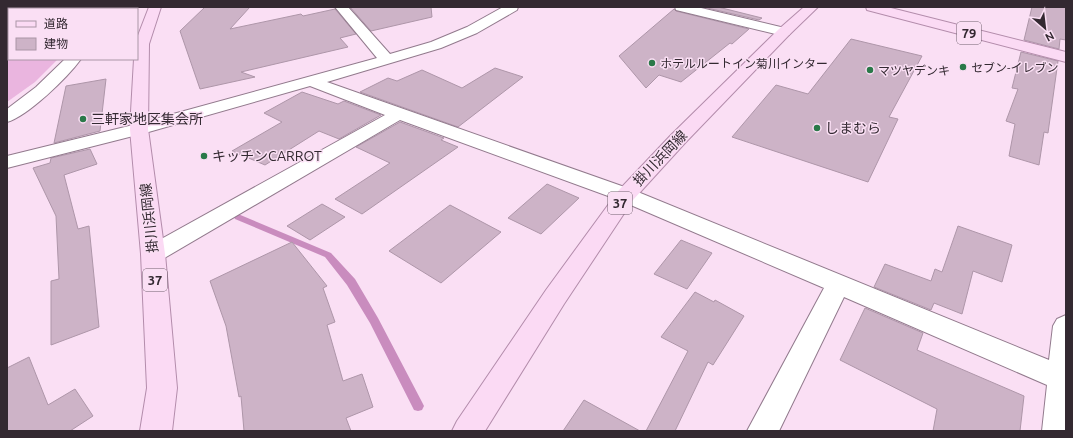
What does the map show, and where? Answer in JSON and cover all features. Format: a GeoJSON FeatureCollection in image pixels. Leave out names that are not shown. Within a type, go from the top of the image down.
{"type":"FeatureCollection","features":[{"type":"Feature","properties":{"kind":"main road","name":"掛川浜岡線"},"geometry":{"type":"LineString","coordinates":[[155,7],[142,44],[139,129],[153,254],[162,388],[156,431]]}},
{"type":"Feature","properties":{"kind":"main road","name":"掛川浜岡線"},"geometry":{"type":"LineString","coordinates":[[468,431],[555,297],[626,195],[651,167],[784,32],[812,7]]}},
{"type":"Feature","properties":{"kind":"main road","name":"79"},"geometry":{"type":"LineString","coordinates":[[872,7],[1066,57]]}},
{"type":"Feature","properties":{"kind":"street"},"geometry":{"type":"LineString","coordinates":[[341,7],[387,60]]}},
{"type":"Feature","properties":{"kind":"street"},"geometry":{"type":"LineString","coordinates":[[7,162],[139,129],[436,45],[472,30],[512,7]]}},
{"type":"Feature","properties":{"kind":"street"},"geometry":{"type":"LineString","coordinates":[[681,7],[784,32]]}},
{"type":"Feature","properties":{"kind":"street"},"geometry":{"type":"LineString","coordinates":[[7,117],[23,106],[55,79],[72,60]]}},
{"type":"Feature","properties":{"kind":"street"},"geometry":{"type":"LineString","coordinates":[[311,81],[626,195],[1064,379]]}},
{"type":"Feature","properties":{"kind":"street"},"geometry":{"type":"LineString","coordinates":[[153,254],[399,114]]}},
{"type":"Feature","properties":{"kind":"street"},"geometry":{"type":"LineString","coordinates":[[763,431],[838,285]]}},
{"type":"Feature","properties":{"kind":"street"},"geometry":{"type":"LineString","coordinates":[[1058,431],[1064,379],[1066,326]]}},
{"type":"Feature","properties":{"kind":"shaded area"},"geometry":{"type":"Polygon","coordinates":[[[7,7],[104,7],[8,8],[8,60],[57,60],[35,82],[7,102],[7,7]]]}},
{"type":"Feature","properties":{"kind":"building"},"geometry":{"type":"Polygon","coordinates":[[[205,7],[250,7],[230,29],[301,14],[303,16],[335,9],[356,34],[340,38],[348,47],[241,72],[255,77],[200,89],[180,31],[205,7]]]}},
{"type":"Feature","properties":{"kind":"building"},"geometry":{"type":"Polygon","coordinates":[[[350,7],[431,7],[432,17],[371,31],[350,7]]]}},
{"type":"Feature","properties":{"kind":"building"},"geometry":{"type":"Polygon","coordinates":[[[703,7],[718,7],[762,18],[759,20],[703,7]]]}},
{"type":"Feature","properties":{"kind":"building"},"geometry":{"type":"Polygon","coordinates":[[[1032,7],[1066,7],[1066,40],[1060,39],[1059,49],[1024,40],[1032,7]]]}},
{"type":"Feature","properties":{"kind":"building"},"geometry":{"type":"Polygon","coordinates":[[[674,9],[676,11],[749,29],[732,44],[730,43],[681,82],[659,75],[646,88],[619,56],[674,9]]]}},
{"type":"Feature","properties":{"kind":"building","name":"しまむら"},"geometry":{"type":"Polygon","coordinates":[[[851,39],[922,56],[889,117],[898,119],[868,182],[732,137],[776,85],[808,94],[851,39]]]}},
{"type":"Feature","properties":{"kind":"building"},"geometry":{"type":"Polygon","coordinates":[[[1021,52],[1058,61],[1048,133],[1044,132],[1039,165],[1009,156],[1015,124],[1006,121],[1018,89],[1012,88],[1021,52]]]}},
{"type":"Feature","properties":{"kind":"building"},"geometry":{"type":"Polygon","coordinates":[[[495,68],[523,77],[458,127],[360,92],[388,78],[397,81],[422,70],[462,88],[495,68]]]}},
{"type":"Feature","properties":{"kind":"building"},"geometry":{"type":"Polygon","coordinates":[[[106,79],[100,131],[54,143],[66,86],[106,79]]]}},
{"type":"Feature","properties":{"kind":"building"},"geometry":{"type":"Polygon","coordinates":[[[302,92],[338,104],[344,101],[381,115],[339,139],[319,131],[265,165],[232,151],[282,122],[264,113],[302,92]]]}},
{"type":"Feature","properties":{"kind":"building"},"geometry":{"type":"Polygon","coordinates":[[[400,122],[444,138],[441,140],[458,147],[362,214],[335,199],[390,163],[356,147],[400,122]]]}},
{"type":"Feature","properties":{"kind":"building"},"geometry":{"type":"Polygon","coordinates":[[[90,149],[97,164],[64,175],[78,229],[89,226],[99,327],[51,345],[51,281],[59,279],[56,216],[33,168],[50,163],[51,158],[90,149]]]}},
{"type":"Feature","properties":{"kind":"building"},"geometry":{"type":"Polygon","coordinates":[[[547,184],[579,198],[541,234],[508,218],[547,184]]]}},
{"type":"Feature","properties":{"kind":"building"},"geometry":{"type":"Polygon","coordinates":[[[322,204],[345,217],[310,240],[287,226],[322,204]]]}},
{"type":"Feature","properties":{"kind":"building"},"geometry":{"type":"Polygon","coordinates":[[[450,205],[501,232],[441,283],[389,251],[450,205]]]}},
{"type":"Feature","properties":{"kind":"building"},"geometry":{"type":"Polygon","coordinates":[[[958,226],[1012,245],[1002,282],[973,271],[962,314],[934,303],[931,310],[874,287],[885,264],[931,281],[935,269],[942,272],[958,226]]]}},
{"type":"Feature","properties":{"kind":"building"},"geometry":{"type":"Polygon","coordinates":[[[681,240],[712,253],[687,289],[654,274],[681,240]]]}},
{"type":"Feature","properties":{"kind":"building"},"geometry":{"type":"Polygon","coordinates":[[[292,242],[327,286],[323,288],[335,322],[327,325],[343,381],[362,374],[373,407],[346,418],[351,431],[244,431],[241,396],[239,397],[226,326],[210,281],[292,242]]]}},
{"type":"Feature","properties":{"kind":"building"},"geometry":{"type":"Polygon","coordinates":[[[695,292],[714,302],[715,300],[744,316],[713,365],[708,362],[675,431],[646,431],[688,351],[661,337],[695,292]]]}},
{"type":"Feature","properties":{"kind":"building"},"geometry":{"type":"Polygon","coordinates":[[[865,308],[923,333],[917,350],[1024,396],[1020,431],[933,431],[937,409],[840,360],[865,308]]]}},
{"type":"Feature","properties":{"kind":"building"},"geometry":{"type":"Polygon","coordinates":[[[29,357],[48,405],[75,389],[93,416],[70,431],[7,431],[7,368],[29,357]]]}},
{"type":"Feature","properties":{"kind":"building"},"geometry":{"type":"Polygon","coordinates":[[[584,400],[640,431],[563,431],[584,400]]]}},
{"type":"Feature","properties":{"kind":"waterway"},"geometry":{"type":"LineString","coordinates":[[238,217],[328,255],[351,282],[374,321],[418,406]]}},
{"type":"Feature","properties":{"kind":"place","name":"ホテルルートイン菊川インター"},"geometry":{"type":"Point","coordinates":[652,63]}},
{"type":"Feature","properties":{"kind":"place","name":"セブン-イレブン"},"geometry":{"type":"Point","coordinates":[963,67]}},
{"type":"Feature","properties":{"kind":"place","name":"マツヤデンキ"},"geometry":{"type":"Point","coordinates":[870,70]}},
{"type":"Feature","properties":{"kind":"place","name":"三軒家地区集会所"},"geometry":{"type":"Point","coordinates":[83,119]}},
{"type":"Feature","properties":{"kind":"place","name":"しまむら"},"geometry":{"type":"Point","coordinates":[817,128]}},
{"type":"Feature","properties":{"kind":"place","name":"キッチンCARROT"},"geometry":{"type":"Point","coordinates":[204,156]}}]}
